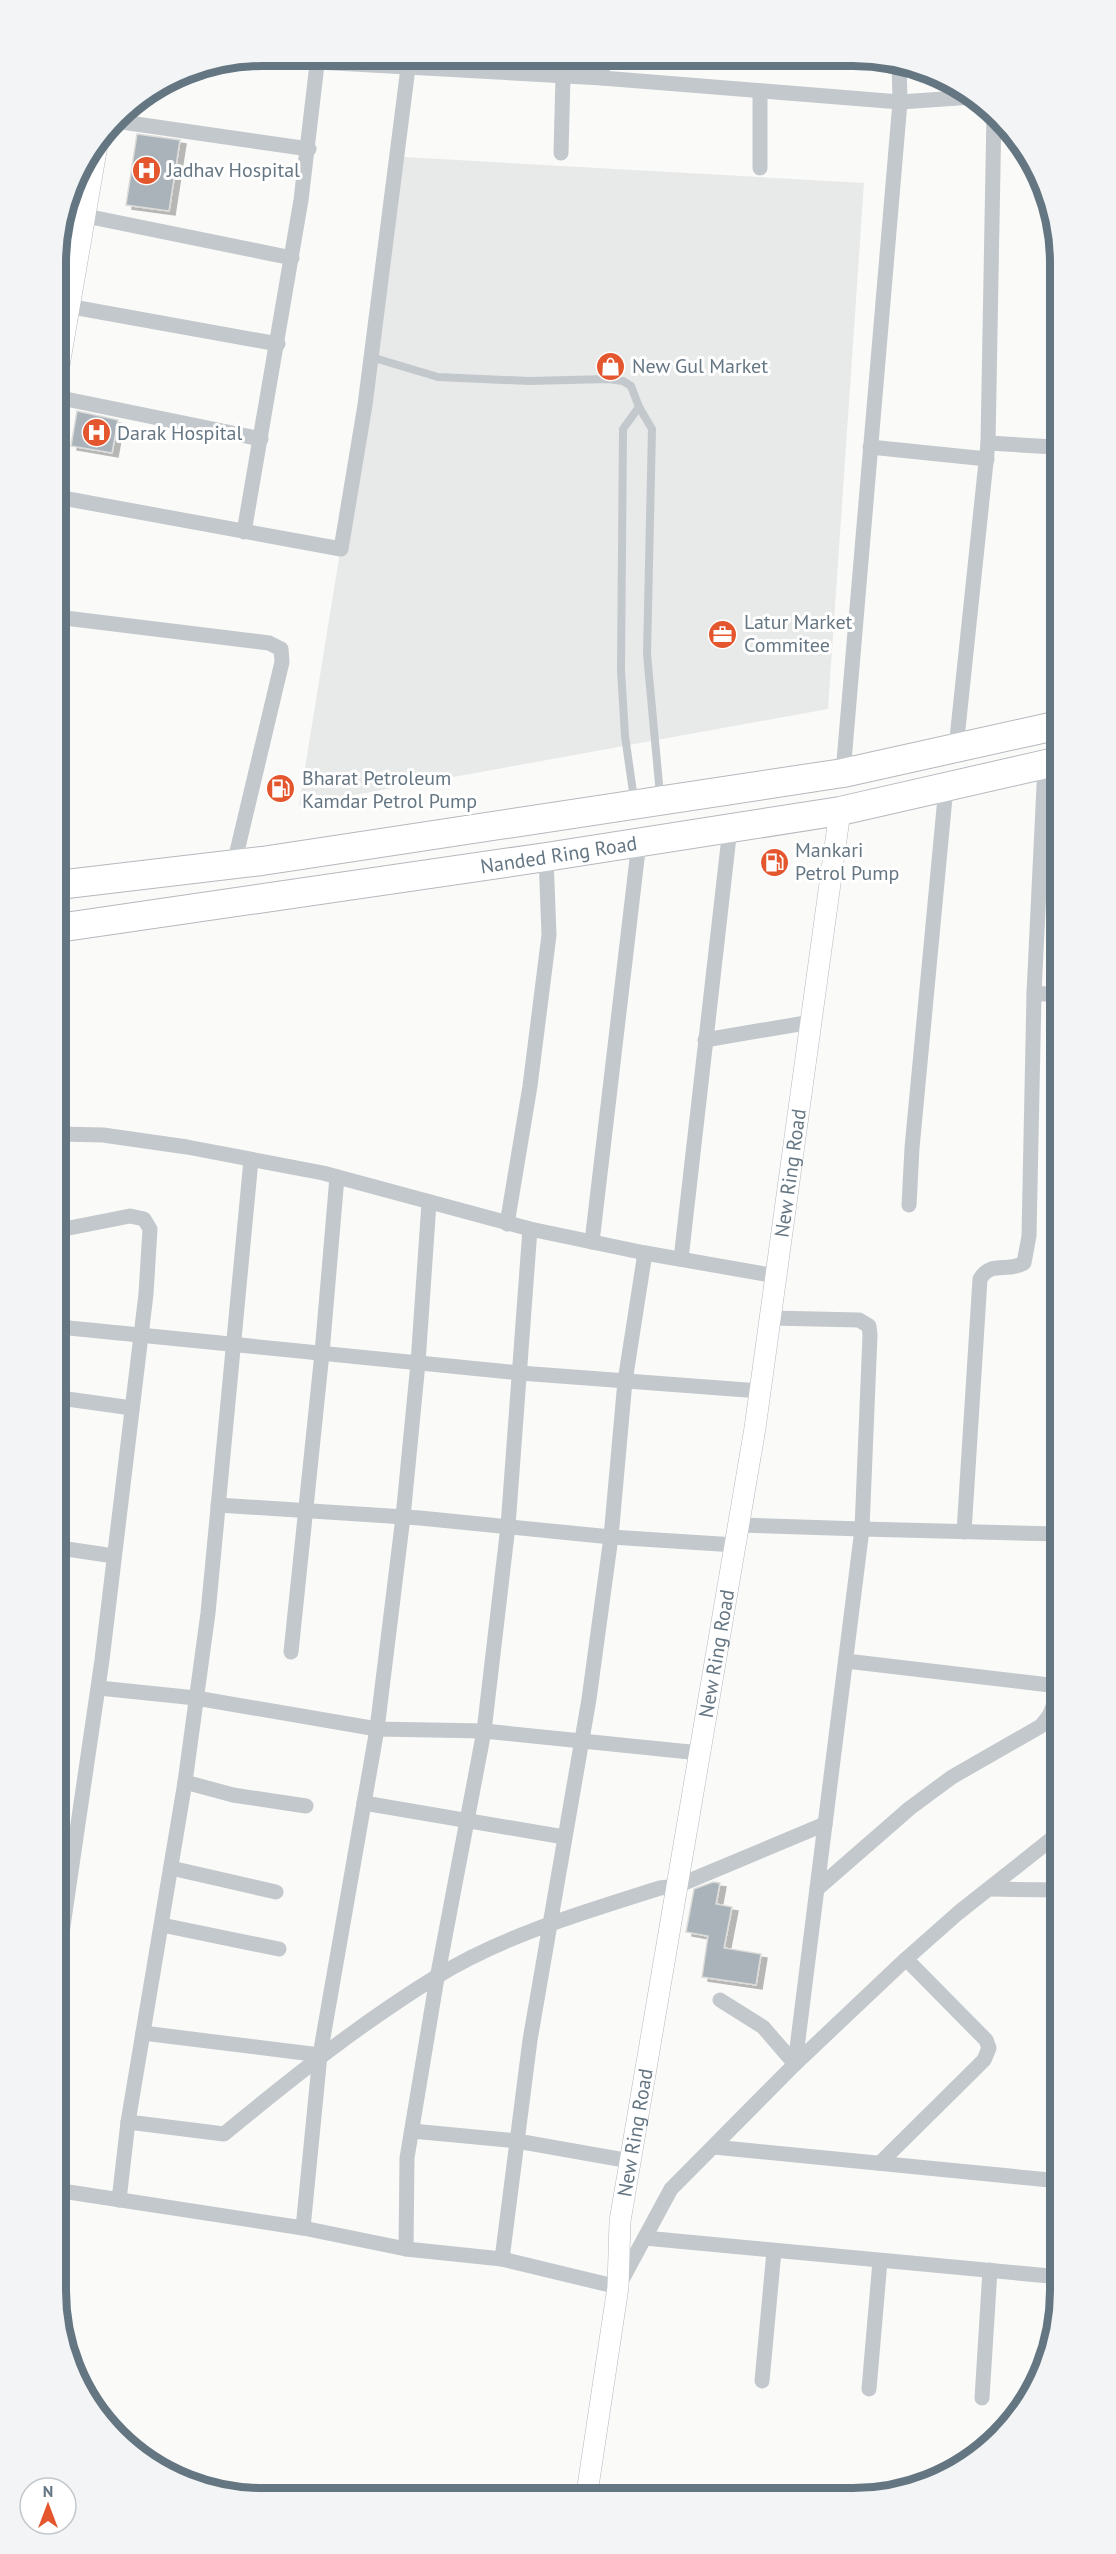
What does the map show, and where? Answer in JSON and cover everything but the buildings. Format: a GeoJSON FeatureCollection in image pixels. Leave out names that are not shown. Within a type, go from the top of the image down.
{"type":"FeatureCollection","features":[{"type":"Feature","properties":{"kind":"highway"},"geometry":{"type":"LineString","coordinates":[[66,884],[234,864],[843,773],[1050,727]]}},
{"type":"Feature","properties":{"kind":"highway","name":"Nanded Ring Road"},"geometry":{"type":"LineString","coordinates":[[66,927],[546,857],[840,811],[1050,764]]}},
{"type":"Feature","properties":{"kind":"street"},"geometry":{"type":"LineString","coordinates":[[244,532],[278,344],[309,149],[316,66]]}},
{"type":"Feature","properties":{"kind":"street"},"geometry":{"type":"LineString","coordinates":[[388,66],[602,78],[900,102],[961,98]]}},
{"type":"Feature","properties":{"kind":"street"},"geometry":{"type":"LineString","coordinates":[[602,78],[603,66]]}},
{"type":"Feature","properties":{"kind":"street"},"geometry":{"type":"LineString","coordinates":[[66,498],[341,549],[371,357],[408,68]]}},
{"type":"Feature","properties":{"kind":"street"},"geometry":{"type":"LineString","coordinates":[[843,773],[900,102],[899,72]]}},
{"type":"Feature","properties":{"kind":"street"},"geometry":{"type":"LineString","coordinates":[[561,153],[563,76]]}},
{"type":"Feature","properties":{"kind":"street"},"geometry":{"type":"LineString","coordinates":[[760,91],[760,168]]}},
{"type":"Feature","properties":{"kind":"street"},"geometry":{"type":"LineString","coordinates":[[125,123],[309,149]]}},
{"type":"Feature","properties":{"kind":"street"},"geometry":{"type":"LineString","coordinates":[[956,748],[988,444],[994,126]]}},
{"type":"Feature","properties":{"kind":"street"},"geometry":{"type":"LineString","coordinates":[[66,295],[85,223],[95,161]]}},
{"type":"Feature","properties":{"kind":"street"},"geometry":{"type":"LineString","coordinates":[[71,224],[85,223],[292,258]]}},
{"type":"Feature","properties":{"kind":"street"},"geometry":{"type":"LineString","coordinates":[[66,307],[278,344]]}},
{"type":"Feature","properties":{"kind":"street"},"geometry":{"type":"LineString","coordinates":[[66,399],[261,439]]}},
{"type":"Feature","properties":{"kind":"street"},"geometry":{"type":"LineString","coordinates":[[988,444],[1050,447]]}},
{"type":"Feature","properties":{"kind":"street"},"geometry":{"type":"LineString","coordinates":[[870,447],[987,459]]}},
{"type":"Feature","properties":{"kind":"street"},"geometry":{"type":"LineString","coordinates":[[66,618],[269,643],[281,649],[282,662],[234,864]]}},
{"type":"Feature","properties":{"kind":"street"},"geometry":{"type":"LineString","coordinates":[[964,1532],[980,1279],[984,1271],[990,1268],[1019,1266],[1027,1257],[1034,993],[1050,764]]}},
{"type":"Feature","properties":{"kind":"street"},"geometry":{"type":"LineString","coordinates":[[909,1204],[912,1148],[946,787]]}},
{"type":"Feature","properties":{"kind":"street","name":"New Ring Road"},"geometry":{"type":"LineString","coordinates":[[588,2488],[618,2287],[620,2221],[760,1391],[840,811]]}},
{"type":"Feature","properties":{"kind":"street"},"geometry":{"type":"LineString","coordinates":[[681,1259],[730,828]]}},
{"type":"Feature","properties":{"kind":"street"},"geometry":{"type":"LineString","coordinates":[[592,1242],[639,842]]}},
{"type":"Feature","properties":{"kind":"street"},"geometry":{"type":"LineString","coordinates":[[507,1224],[530,1086],[549,935],[546,857]]}},
{"type":"Feature","properties":{"kind":"street"},"geometry":{"type":"LineString","coordinates":[[1034,993],[1050,994]]}},
{"type":"Feature","properties":{"kind":"street"},"geometry":{"type":"LineString","coordinates":[[705,1040],[811,1022]]}},
{"type":"Feature","properties":{"kind":"street"},"geometry":{"type":"LineString","coordinates":[[66,1134],[103,1135],[187,1147],[337,1177],[507,1224],[645,1253],[776,1276]]}},
{"type":"Feature","properties":{"kind":"street"},"geometry":{"type":"LineString","coordinates":[[119,2200],[128,2122],[185,1782],[208,1613],[251,1160]]}},
{"type":"Feature","properties":{"kind":"street"},"geometry":{"type":"LineString","coordinates":[[291,1652],[322,1353],[337,1177]]}},
{"type":"Feature","properties":{"kind":"street"},"geometry":{"type":"LineString","coordinates":[[303,2228],[320,2055],[377,1729],[403,1517],[418,1363],[429,1203]]}},
{"type":"Feature","properties":{"kind":"street"},"geometry":{"type":"LineString","coordinates":[[66,1229],[130,1216],[144,1219],[150,1228],[141,1334],[99,1688],[66,1907]]}},
{"type":"Feature","properties":{"kind":"street"},"geometry":{"type":"LineString","coordinates":[[406,2249],[407,2158],[437,1976],[484,1731],[508,1526],[530,1229]]}},
{"type":"Feature","properties":{"kind":"street"},"geometry":{"type":"LineString","coordinates":[[502,2259],[549,1925],[581,1740],[611,1537],[625,1381],[645,1253]]}},
{"type":"Feature","properties":{"kind":"street"},"geometry":{"type":"LineString","coordinates":[[771,1317],[859,1320],[869,1326],[870,1335],[862,1529],[795,2064]]}},
{"type":"Feature","properties":{"kind":"street"},"geometry":{"type":"LineString","coordinates":[[66,1328],[520,1373],[760,1391]]}},
{"type":"Feature","properties":{"kind":"street"},"geometry":{"type":"LineString","coordinates":[[66,1399],[132,1408]]}},
{"type":"Feature","properties":{"kind":"street"},"geometry":{"type":"LineString","coordinates":[[218,1505],[403,1517],[611,1537],[735,1545]]}},
{"type":"Feature","properties":{"kind":"street"},"geometry":{"type":"LineString","coordinates":[[739,1525],[1050,1534]]}},
{"type":"Feature","properties":{"kind":"street"},"geometry":{"type":"LineString","coordinates":[[66,1549],[114,1556]]}},
{"type":"Feature","properties":{"kind":"street"},"geometry":{"type":"LineString","coordinates":[[846,1661],[1050,1685]]}},
{"type":"Feature","properties":{"kind":"street"},"geometry":{"type":"LineString","coordinates":[[99,1688],[196,1698],[377,1729],[484,1731],[700,1753]]}},
{"type":"Feature","properties":{"kind":"street"},"geometry":{"type":"LineString","coordinates":[[817,1889],[910,1808],[952,1777],[1041,1726],[1050,1714]]}},
{"type":"Feature","properties":{"kind":"street"},"geometry":{"type":"LineString","coordinates":[[185,1782],[233,1795],[306,1806]]}},
{"type":"Feature","properties":{"kind":"street"},"geometry":{"type":"LineString","coordinates":[[364,1803],[564,1837]]}},
{"type":"Feature","properties":{"kind":"street"},"geometry":{"type":"LineString","coordinates":[[128,2122],[225,2134],[320,2055],[437,1976],[501,1944],[549,1925],[660,1888],[677,1886],[825,1824]]}},
{"type":"Feature","properties":{"kind":"street"},"geometry":{"type":"LineString","coordinates":[[66,2192],[303,2228],[406,2249],[502,2259],[618,2287],[671,2189],[795,2064],[906,1959],[1050,1840]]}},
{"type":"Feature","properties":{"kind":"street"},"geometry":{"type":"LineString","coordinates":[[171,1868],[276,1892]]}},
{"type":"Feature","properties":{"kind":"street"},"geometry":{"type":"LineString","coordinates":[[989,1889],[1050,1890]]}},
{"type":"Feature","properties":{"kind":"street"},"geometry":{"type":"LineString","coordinates":[[162,1925],[279,1949]]}},
{"type":"Feature","properties":{"kind":"street"},"geometry":{"type":"LineString","coordinates":[[880,2163],[984,2060],[989,2048],[986,2040],[906,1959]]}},
{"type":"Feature","properties":{"kind":"street"},"geometry":{"type":"LineString","coordinates":[[720,2000],[763,2027],[795,2064]]}},
{"type":"Feature","properties":{"kind":"street"},"geometry":{"type":"LineString","coordinates":[[143,2033],[320,2055]]}},
{"type":"Feature","properties":{"kind":"street"},"geometry":{"type":"LineString","coordinates":[[412,2131],[517,2141],[630,2161]]}},
{"type":"Feature","properties":{"kind":"street"},"geometry":{"type":"LineString","coordinates":[[714,2147],[1050,2180]]}},
{"type":"Feature","properties":{"kind":"street"},"geometry":{"type":"LineString","coordinates":[[645,2238],[1050,2276]]}},
{"type":"Feature","properties":{"kind":"street"},"geometry":{"type":"LineString","coordinates":[[762,2381],[774,2251]]}},
{"type":"Feature","properties":{"kind":"street"},"geometry":{"type":"LineString","coordinates":[[869,2389],[880,2261]]}},
{"type":"Feature","properties":{"kind":"street"},"geometry":{"type":"LineString","coordinates":[[982,2398],[990,2270]]}},
{"type":"Feature","properties":{"kind":"lane"},"geometry":{"type":"LineString","coordinates":[[371,357],[438,377],[529,381],[608,379],[623,381],[631,386],[639,407],[652,429],[647,654],[648,802]]}},
{"type":"Feature","properties":{"kind":"lane"},"geometry":{"type":"LineString","coordinates":[[639,407],[623,429],[621,670],[625,736],[648,802]]}},
{"type":"Feature","properties":{"kind":"shaded area","name":"New Gul Market"},"geometry":{"type":"Polygon","coordinates":[[[404,157],[864,183],[828,709],[299,805],[404,157]]]}},
{"type":"Feature","properties":{"kind":"place","name":"Jadhav Hospital"},"geometry":{"type":"Point","coordinates":[146,170]}},
{"type":"Feature","properties":{"kind":"place","name":"New Gul Market"},"geometry":{"type":"Point","coordinates":[611,366]}},
{"type":"Feature","properties":{"kind":"place","name":"Darak Hospital"},"geometry":{"type":"Point","coordinates":[96,433]}},
{"type":"Feature","properties":{"kind":"place","name":"Latur Market Commitee"},"geometry":{"type":"Point","coordinates":[723,634]}},
{"type":"Feature","properties":{"kind":"place","name":"Bharat Petroleum Kamdar Petrol Pump"},"geometry":{"type":"Point","coordinates":[281,789]}},
{"type":"Feature","properties":{"kind":"place","name":"Mankari Petrol Pump"},"geometry":{"type":"Point","coordinates":[774,862]}}]}
